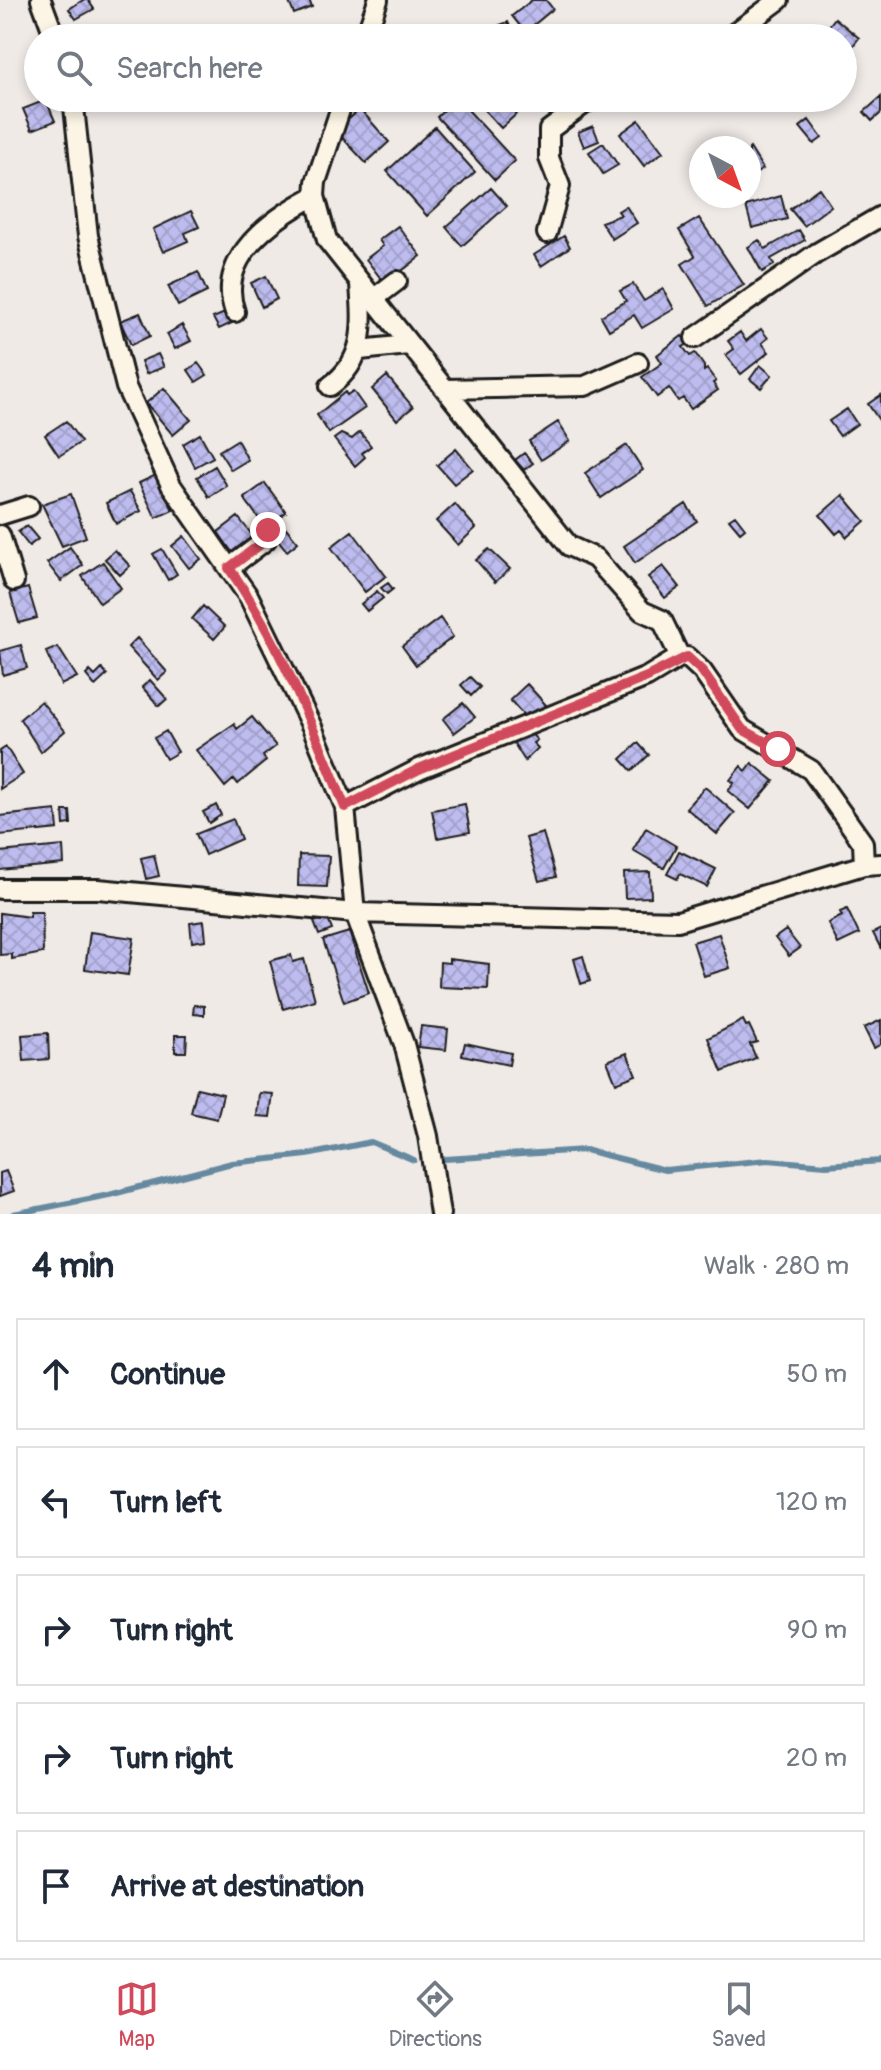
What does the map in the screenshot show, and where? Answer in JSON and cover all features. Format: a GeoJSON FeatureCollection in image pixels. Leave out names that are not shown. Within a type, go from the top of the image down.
{"type":"FeatureCollection","features":[{"type":"Feature","properties":{"kind":"street"},"geometry":{"type":"LineString","coordinates":[[41,0],[50,24]]}},
{"type":"Feature","properties":{"kind":"street"},"geometry":{"type":"LineString","coordinates":[[370,24],[378,0]]}},
{"type":"Feature","properties":{"kind":"street"},"geometry":{"type":"LineString","coordinates":[[747,24],[779,0]]}},
{"type":"Feature","properties":{"kind":"street"},"geometry":{"type":"LineString","coordinates":[[75,112],[88,236],[126,387],[171,485],[256,610],[312,727],[345,807],[355,913],[404,1044],[428,1136],[440,1214]]}},
{"type":"Feature","properties":{"kind":"street"},"geometry":{"type":"LineString","coordinates":[[330,243],[315,196],[316,182],[339,112]]}},
{"type":"Feature","properties":{"kind":"street"},"geometry":{"type":"LineString","coordinates":[[547,233],[560,186],[549,158],[549,130],[573,112]]}},
{"type":"Feature","properties":{"kind":"street"},"geometry":{"type":"LineString","coordinates":[[235,312],[228,295],[231,276],[258,233],[315,196]]}},
{"type":"Feature","properties":{"kind":"street"},"geometry":{"type":"LineString","coordinates":[[293,208],[330,243],[569,546],[595,558],[642,611],[662,620],[680,657]]}},
{"type":"Feature","properties":{"kind":"street"},"geometry":{"type":"LineString","coordinates":[[695,338],[793,269],[881,216]]}},
{"type":"Feature","properties":{"kind":"street"},"geometry":{"type":"LineString","coordinates":[[372,300],[397,281]]}},
{"type":"Feature","properties":{"kind":"street"},"geometry":{"type":"LineString","coordinates":[[330,386],[346,374],[360,350],[360,284]]}},
{"type":"Feature","properties":{"kind":"street"},"geometry":{"type":"LineString","coordinates":[[360,350],[408,345]]}},
{"type":"Feature","properties":{"kind":"street"},"geometry":{"type":"LineString","coordinates":[[445,389],[585,386],[638,363]]}},
{"type":"Feature","properties":{"kind":"street"},"geometry":{"type":"LineString","coordinates":[[0,515],[29,506]]}},
{"type":"Feature","properties":{"kind":"street"},"geometry":{"type":"LineString","coordinates":[[229,568],[266,540],[268,530]]}},
{"type":"Feature","properties":{"kind":"street"},"geometry":{"type":"LineString","coordinates":[[0,535],[14,581]]}},
{"type":"Feature","properties":{"kind":"street"},"geometry":{"type":"LineString","coordinates":[[0,889],[98,889],[355,913],[678,921],[872,864],[863,843],[811,770],[742,729],[702,671],[687,657],[680,657],[647,677],[419,769],[345,807]]}},
{"type":"Feature","properties":{"kind":"building"},"geometry":{"type":"Polygon","coordinates":[[[88,0],[94,9],[76,19],[69,9],[88,0]]]}},
{"type":"Feature","properties":{"kind":"building"},"geometry":{"type":"Polygon","coordinates":[[[288,0],[309,0],[312,7],[294,14],[288,0]]]}},
{"type":"Feature","properties":{"kind":"building"},"geometry":{"type":"Polygon","coordinates":[[[532,0],[546,0],[553,9],[535,24],[518,24],[512,16],[532,0]]]}},
{"type":"Feature","properties":{"kind":"building"},"geometry":{"type":"Polygon","coordinates":[[[881,97],[881,113],[872,121],[864,112],[881,97]]]}},
{"type":"Feature","properties":{"kind":"building"},"geometry":{"type":"Polygon","coordinates":[[[24,112],[51,112],[55,121],[32,130],[24,112]]]}},
{"type":"Feature","properties":{"kind":"building"},"geometry":{"type":"Polygon","coordinates":[[[357,112],[363,112],[389,142],[366,163],[336,131],[357,112]]]}},
{"type":"Feature","properties":{"kind":"building"},"geometry":{"type":"Polygon","coordinates":[[[442,112],[470,112],[515,161],[495,180],[437,117],[442,112]]]}},
{"type":"Feature","properties":{"kind":"building"},"geometry":{"type":"Polygon","coordinates":[[[486,112],[519,112],[501,128],[486,112]]]}},
{"type":"Feature","properties":{"kind":"building"},"geometry":{"type":"Polygon","coordinates":[[[639,120],[663,152],[644,166],[620,134],[639,120]]]}},
{"type":"Feature","properties":{"kind":"building"},"geometry":{"type":"Polygon","coordinates":[[[809,120],[822,138],[814,144],[800,127],[809,120]]]}},
{"type":"Feature","properties":{"kind":"building"},"geometry":{"type":"Polygon","coordinates":[[[593,126],[599,141],[584,147],[578,132],[593,126]]]}},
{"type":"Feature","properties":{"kind":"building"},"geometry":{"type":"Polygon","coordinates":[[[435,127],[475,172],[427,216],[387,171],[435,127]]]}},
{"type":"Feature","properties":{"kind":"building"},"geometry":{"type":"Polygon","coordinates":[[[603,143],[618,165],[603,174],[589,152],[603,143]]]}},
{"type":"Feature","properties":{"kind":"building"},"geometry":{"type":"Polygon","coordinates":[[[491,188],[507,206],[462,246],[446,227],[491,188]]]}},
{"type":"Feature","properties":{"kind":"building"},"geometry":{"type":"Polygon","coordinates":[[[819,188],[831,206],[804,226],[790,209],[819,188]]]}},
{"type":"Feature","properties":{"kind":"building"},"geometry":{"type":"Polygon","coordinates":[[[781,196],[787,219],[752,228],[747,208],[761,208],[761,202],[781,196]]]}},
{"type":"Feature","properties":{"kind":"building"},"geometry":{"type":"Polygon","coordinates":[[[626,206],[637,223],[612,239],[601,222],[621,215],[618,211],[626,206]]]}},
{"type":"Feature","properties":{"kind":"building"},"geometry":{"type":"Polygon","coordinates":[[[191,211],[199,227],[185,233],[188,241],[163,252],[153,229],[191,211]]]}},
{"type":"Feature","properties":{"kind":"building"},"geometry":{"type":"Polygon","coordinates":[[[699,218],[744,285],[708,306],[682,264],[695,256],[679,230],[699,218]]]}},
{"type":"Feature","properties":{"kind":"building"},"geometry":{"type":"Polygon","coordinates":[[[398,226],[421,256],[385,284],[366,259],[383,246],[379,240],[398,226]]]}},
{"type":"Feature","properties":{"kind":"building"},"geometry":{"type":"Polygon","coordinates":[[[799,230],[805,240],[771,259],[774,265],[762,272],[748,247],[759,240],[765,249],[799,230]]]}},
{"type":"Feature","properties":{"kind":"building"},"geometry":{"type":"Polygon","coordinates":[[[564,236],[570,247],[541,266],[534,255],[564,236]]]}},
{"type":"Feature","properties":{"kind":"building"},"geometry":{"type":"Polygon","coordinates":[[[198,272],[207,292],[178,306],[168,286],[198,272]]]}},
{"type":"Feature","properties":{"kind":"building"},"geometry":{"type":"Polygon","coordinates":[[[266,276],[277,299],[262,307],[251,283],[266,276]]]}},
{"type":"Feature","properties":{"kind":"building"},"geometry":{"type":"Polygon","coordinates":[[[633,284],[644,301],[663,289],[674,309],[642,328],[634,315],[609,330],[601,316],[626,301],[620,291],[633,284]]]}},
{"type":"Feature","properties":{"kind":"building"},"geometry":{"type":"Polygon","coordinates":[[[227,312],[232,323],[219,329],[213,318],[227,312]]]}},
{"type":"Feature","properties":{"kind":"building"},"geometry":{"type":"Polygon","coordinates":[[[140,313],[150,336],[131,345],[120,321],[140,313]]]}},
{"type":"Feature","properties":{"kind":"building"},"geometry":{"type":"Polygon","coordinates":[[[182,325],[191,341],[175,349],[167,334],[182,325]]]}},
{"type":"Feature","properties":{"kind":"building"},"geometry":{"type":"Polygon","coordinates":[[[761,329],[768,338],[762,343],[769,352],[741,374],[726,355],[734,349],[728,341],[740,332],[746,341],[761,329]]]}},
{"type":"Feature","properties":{"kind":"building"},"geometry":{"type":"Polygon","coordinates":[[[682,336],[688,344],[683,347],[690,356],[695,353],[704,371],[707,369],[716,381],[713,383],[718,390],[691,409],[683,398],[678,401],[669,388],[657,397],[642,377],[662,363],[657,355],[682,336]]]}},
{"type":"Feature","properties":{"kind":"building"},"geometry":{"type":"Polygon","coordinates":[[[158,354],[164,367],[146,374],[141,361],[158,354]]]}},
{"type":"Feature","properties":{"kind":"building"},"geometry":{"type":"Polygon","coordinates":[[[198,363],[207,375],[196,382],[188,370],[198,363]]]}},
{"type":"Feature","properties":{"kind":"building"},"geometry":{"type":"Polygon","coordinates":[[[760,365],[772,375],[761,388],[750,379],[760,365]]]}},
{"type":"Feature","properties":{"kind":"building"},"geometry":{"type":"Polygon","coordinates":[[[387,376],[413,407],[397,420],[372,389],[387,376]]]}},
{"type":"Feature","properties":{"kind":"building"},"geometry":{"type":"Polygon","coordinates":[[[164,388],[191,420],[173,435],[146,403],[164,388]]]}},
{"type":"Feature","properties":{"kind":"building"},"geometry":{"type":"Polygon","coordinates":[[[353,391],[365,408],[329,433],[317,415],[345,392],[347,395],[353,391]]]}},
{"type":"Feature","properties":{"kind":"building"},"geometry":{"type":"Polygon","coordinates":[[[881,395],[881,423],[868,404],[881,395]]]}},
{"type":"Feature","properties":{"kind":"building"},"geometry":{"type":"Polygon","coordinates":[[[847,409],[857,424],[840,436],[829,421],[847,409]]]}},
{"type":"Feature","properties":{"kind":"building"},"geometry":{"type":"Polygon","coordinates":[[[66,421],[81,442],[59,456],[45,435],[66,421]]]}},
{"type":"Feature","properties":{"kind":"building"},"geometry":{"type":"Polygon","coordinates":[[[558,422],[570,441],[541,460],[529,441],[558,422]]]}},
{"type":"Feature","properties":{"kind":"building"},"geometry":{"type":"Polygon","coordinates":[[[360,432],[371,446],[362,453],[365,457],[355,466],[334,439],[341,434],[352,439],[360,432]]]}},
{"type":"Feature","properties":{"kind":"building"},"geometry":{"type":"Polygon","coordinates":[[[200,434],[213,457],[195,467],[183,444],[200,434]]]}},
{"type":"Feature","properties":{"kind":"building"},"geometry":{"type":"Polygon","coordinates":[[[237,440],[248,460],[231,470],[219,451],[237,440]]]}},
{"type":"Feature","properties":{"kind":"building"},"geometry":{"type":"Polygon","coordinates":[[[627,445],[643,470],[601,498],[585,473],[627,445]]]}},
{"type":"Feature","properties":{"kind":"building"},"geometry":{"type":"Polygon","coordinates":[[[456,449],[473,469],[454,484],[437,465],[456,449]]]}},
{"type":"Feature","properties":{"kind":"building"},"geometry":{"type":"Polygon","coordinates":[[[524,453],[533,463],[524,470],[515,460],[524,453]]]}},
{"type":"Feature","properties":{"kind":"building"},"geometry":{"type":"Polygon","coordinates":[[[215,466],[227,486],[209,497],[197,477],[215,466]]]}},
{"type":"Feature","properties":{"kind":"building"},"geometry":{"type":"Polygon","coordinates":[[[156,475],[173,510],[156,518],[139,483],[156,475]]]}},
{"type":"Feature","properties":{"kind":"building"},"geometry":{"type":"Polygon","coordinates":[[[265,483],[286,512],[265,527],[244,498],[265,483]]]}},
{"type":"Feature","properties":{"kind":"building"},"geometry":{"type":"Polygon","coordinates":[[[130,491],[141,511],[116,524],[106,503],[130,491]]]}},
{"type":"Feature","properties":{"kind":"building"},"geometry":{"type":"Polygon","coordinates":[[[71,494],[86,537],[62,546],[42,504],[71,494]]]}},
{"type":"Feature","properties":{"kind":"building"},"geometry":{"type":"Polygon","coordinates":[[[843,495],[865,521],[847,537],[841,530],[836,534],[820,515],[843,495]]]}},
{"type":"Feature","properties":{"kind":"building"},"geometry":{"type":"Polygon","coordinates":[[[455,504],[476,528],[458,545],[436,521],[455,504]]]}},
{"type":"Feature","properties":{"kind":"building"},"geometry":{"type":"Polygon","coordinates":[[[686,504],[697,521],[635,563],[624,546],[686,504]]]}},
{"type":"Feature","properties":{"kind":"building"},"geometry":{"type":"Polygon","coordinates":[[[735,515],[745,528],[740,532],[729,519],[735,515]]]}},
{"type":"Feature","properties":{"kind":"building"},"geometry":{"type":"Polygon","coordinates":[[[238,517],[253,536],[232,552],[218,532],[238,517]]]}},
{"type":"Feature","properties":{"kind":"building"},"geometry":{"type":"Polygon","coordinates":[[[27,526],[38,539],[29,546],[18,532],[27,526]]]}},
{"type":"Feature","properties":{"kind":"building"},"geometry":{"type":"Polygon","coordinates":[[[286,528],[298,542],[287,551],[275,536],[286,528]]]}},
{"type":"Feature","properties":{"kind":"building"},"geometry":{"type":"Polygon","coordinates":[[[352,531],[386,576],[365,592],[331,547],[352,531]]]}},
{"type":"Feature","properties":{"kind":"building"},"geometry":{"type":"Polygon","coordinates":[[[184,536],[201,559],[189,568],[172,546],[184,536]]]}},
{"type":"Feature","properties":{"kind":"building"},"geometry":{"type":"Polygon","coordinates":[[[70,547],[83,565],[61,581],[47,563],[70,547]]]}},
{"type":"Feature","properties":{"kind":"building"},"geometry":{"type":"Polygon","coordinates":[[[162,549],[177,574],[168,580],[153,554],[162,549]]]}},
{"type":"Feature","properties":{"kind":"building"},"geometry":{"type":"Polygon","coordinates":[[[489,549],[510,569],[495,582],[476,560],[489,549]]]}},
{"type":"Feature","properties":{"kind":"building"},"geometry":{"type":"Polygon","coordinates":[[[115,550],[130,566],[120,575],[105,559],[115,550]]]}},
{"type":"Feature","properties":{"kind":"building"},"geometry":{"type":"Polygon","coordinates":[[[103,562],[121,588],[100,603],[82,576],[103,562]]]}},
{"type":"Feature","properties":{"kind":"building"},"geometry":{"type":"Polygon","coordinates":[[[663,566],[680,587],[665,598],[648,577],[663,566]]]}},
{"type":"Feature","properties":{"kind":"building"},"geometry":{"type":"Polygon","coordinates":[[[388,583],[393,589],[387,594],[381,588],[388,583]]]}},
{"type":"Feature","properties":{"kind":"building"},"geometry":{"type":"Polygon","coordinates":[[[28,588],[37,618],[19,623],[10,593],[28,588]]]}},
{"type":"Feature","properties":{"kind":"building"},"geometry":{"type":"Polygon","coordinates":[[[377,591],[383,598],[367,611],[361,604],[377,591]]]}},
{"type":"Feature","properties":{"kind":"building"},"geometry":{"type":"Polygon","coordinates":[[[203,606],[225,627],[214,639],[192,619],[203,606]]]}},
{"type":"Feature","properties":{"kind":"building"},"geometry":{"type":"Polygon","coordinates":[[[440,618],[453,637],[416,665],[402,646],[440,618]]]}},
{"type":"Feature","properties":{"kind":"building"},"geometry":{"type":"Polygon","coordinates":[[[137,638],[167,672],[158,680],[128,647],[137,638]]]}},
{"type":"Feature","properties":{"kind":"building"},"geometry":{"type":"Polygon","coordinates":[[[21,645],[27,668],[3,675],[0,651],[21,645]]]}},
{"type":"Feature","properties":{"kind":"building"},"geometry":{"type":"Polygon","coordinates":[[[58,647],[77,677],[61,685],[46,652],[58,647]]]}},
{"type":"Feature","properties":{"kind":"building"},"geometry":{"type":"Polygon","coordinates":[[[102,669],[107,675],[95,686],[86,675],[90,671],[95,676],[102,669]]]}},
{"type":"Feature","properties":{"kind":"building"},"geometry":{"type":"Polygon","coordinates":[[[470,677],[480,687],[471,696],[461,685],[470,677]]]}},
{"type":"Feature","properties":{"kind":"building"},"geometry":{"type":"Polygon","coordinates":[[[150,680],[167,699],[159,706],[142,687],[150,680]]]}},
{"type":"Feature","properties":{"kind":"building"},"geometry":{"type":"Polygon","coordinates":[[[527,684],[546,705],[529,721],[510,700],[527,684]]]}},
{"type":"Feature","properties":{"kind":"building"},"geometry":{"type":"Polygon","coordinates":[[[41,701],[65,731],[41,752],[20,719],[41,701]]]}},
{"type":"Feature","properties":{"kind":"building"},"geometry":{"type":"Polygon","coordinates":[[[463,703],[475,717],[454,733],[443,719],[463,703]]]}},
{"type":"Feature","properties":{"kind":"building"},"geometry":{"type":"Polygon","coordinates":[[[252,717],[276,746],[263,756],[266,761],[238,784],[234,779],[225,787],[196,750],[234,724],[237,729],[252,717]]]}},
{"type":"Feature","properties":{"kind":"building"},"geometry":{"type":"Polygon","coordinates":[[[527,729],[537,740],[533,743],[538,748],[525,761],[513,742],[527,729]]]}},
{"type":"Feature","properties":{"kind":"building"},"geometry":{"type":"Polygon","coordinates":[[[166,731],[178,752],[166,759],[154,738],[166,731]]]}},
{"type":"Feature","properties":{"kind":"building"},"geometry":{"type":"Polygon","coordinates":[[[638,743],[649,755],[632,771],[621,759],[638,743]]]}},
{"type":"Feature","properties":{"kind":"building"},"geometry":{"type":"Polygon","coordinates":[[[6,747],[23,774],[0,789],[0,751],[6,747]]]}},
{"type":"Feature","properties":{"kind":"building"},"geometry":{"type":"Polygon","coordinates":[[[752,763],[774,781],[750,809],[728,791],[734,783],[730,780],[741,766],[746,771],[752,763]]]}},
{"type":"Feature","properties":{"kind":"building"},"geometry":{"type":"Polygon","coordinates":[[[705,787],[735,813],[717,834],[686,808],[705,787]]]}},
{"type":"Feature","properties":{"kind":"building"},"geometry":{"type":"Polygon","coordinates":[[[465,804],[470,832],[437,838],[432,810],[465,804]]]}},
{"type":"Feature","properties":{"kind":"building"},"geometry":{"type":"Polygon","coordinates":[[[216,805],[221,815],[209,823],[203,812],[216,805]]]}},
{"type":"Feature","properties":{"kind":"building"},"geometry":{"type":"Polygon","coordinates":[[[56,810],[58,829],[0,835],[0,816],[56,810]]]}},
{"type":"Feature","properties":{"kind":"building"},"geometry":{"type":"Polygon","coordinates":[[[63,811],[70,811],[71,824],[64,825],[63,811]]]}},
{"type":"Feature","properties":{"kind":"building"},"geometry":{"type":"Polygon","coordinates":[[[233,819],[241,839],[205,855],[196,834],[233,819]]]}},
{"type":"Feature","properties":{"kind":"building"},"geometry":{"type":"Polygon","coordinates":[[[646,828],[676,846],[664,868],[633,850],[646,828]]]}},
{"type":"Feature","properties":{"kind":"building"},"geometry":{"type":"Polygon","coordinates":[[[543,833],[556,877],[539,881],[526,838],[543,833]]]}},
{"type":"Feature","properties":{"kind":"building"},"geometry":{"type":"Polygon","coordinates":[[[63,846],[64,864],[0,870],[0,852],[63,846]]]}},
{"type":"Feature","properties":{"kind":"building"},"geometry":{"type":"Polygon","coordinates":[[[679,851],[716,869],[707,887],[680,874],[677,879],[667,874],[679,851]]]}},
{"type":"Feature","properties":{"kind":"building"},"geometry":{"type":"Polygon","coordinates":[[[154,855],[159,876],[146,879],[141,858],[154,855]]]}},
{"type":"Feature","properties":{"kind":"building"},"geometry":{"type":"Polygon","coordinates":[[[299,855],[329,856],[327,887],[298,886],[299,855]]]}},
{"type":"Feature","properties":{"kind":"building"},"geometry":{"type":"Polygon","coordinates":[[[650,872],[651,897],[625,898],[624,873],[650,872]]]}},
{"type":"Feature","properties":{"kind":"building"},"geometry":{"type":"Polygon","coordinates":[[[847,909],[859,934],[838,944],[828,923],[842,916],[840,912],[847,909]]]}},
{"type":"Feature","properties":{"kind":"building"},"geometry":{"type":"Polygon","coordinates":[[[30,912],[42,912],[43,953],[12,959],[12,954],[0,955],[0,913],[30,917],[30,912]]]}},
{"type":"Feature","properties":{"kind":"building"},"geometry":{"type":"Polygon","coordinates":[[[327,917],[332,930],[319,935],[314,922],[327,917]]]}},
{"type":"Feature","properties":{"kind":"building"},"geometry":{"type":"Polygon","coordinates":[[[204,921],[206,940],[192,942],[190,923],[204,921]]]}},
{"type":"Feature","properties":{"kind":"building"},"geometry":{"type":"Polygon","coordinates":[[[881,929],[881,949],[873,933],[881,929]]]}},
{"type":"Feature","properties":{"kind":"building"},"geometry":{"type":"Polygon","coordinates":[[[786,930],[800,948],[789,956],[775,938],[786,930]]]}},
{"type":"Feature","properties":{"kind":"building"},"geometry":{"type":"Polygon","coordinates":[[[90,932],[134,938],[128,975],[85,969],[90,932]]]}},
{"type":"Feature","properties":{"kind":"building"},"geometry":{"type":"Polygon","coordinates":[[[349,932],[369,993],[344,1002],[323,940],[349,932]]]}},
{"type":"Feature","properties":{"kind":"building"},"geometry":{"type":"Polygon","coordinates":[[[719,934],[730,968],[704,976],[693,942],[719,934]]]}},
{"type":"Feature","properties":{"kind":"building"},"geometry":{"type":"Polygon","coordinates":[[[291,955],[293,962],[304,959],[315,1000],[283,1009],[270,961],[291,955]]]}},
{"type":"Feature","properties":{"kind":"building"},"geometry":{"type":"Polygon","coordinates":[[[583,956],[590,981],[581,984],[574,959],[583,956]]]}},
{"type":"Feature","properties":{"kind":"building"},"geometry":{"type":"Polygon","coordinates":[[[449,959],[489,964],[488,989],[439,987],[440,962],[449,963],[449,959]]]}},
{"type":"Feature","properties":{"kind":"building"},"geometry":{"type":"Polygon","coordinates":[[[194,1005],[204,1006],[204,1015],[193,1014],[194,1005]]]}},
{"type":"Feature","properties":{"kind":"building"},"geometry":{"type":"Polygon","coordinates":[[[743,1020],[757,1042],[750,1044],[756,1058],[722,1072],[708,1038],[743,1020]]]}},
{"type":"Feature","properties":{"kind":"building"},"geometry":{"type":"Polygon","coordinates":[[[881,1020],[881,1044],[874,1048],[864,1028],[881,1020]]]}},
{"type":"Feature","properties":{"kind":"building"},"geometry":{"type":"Polygon","coordinates":[[[421,1026],[448,1029],[446,1050],[418,1047],[421,1026]]]}},
{"type":"Feature","properties":{"kind":"building"},"geometry":{"type":"Polygon","coordinates":[[[48,1033],[49,1059],[24,1061],[22,1035],[48,1033]]]}},
{"type":"Feature","properties":{"kind":"building"},"geometry":{"type":"Polygon","coordinates":[[[175,1035],[187,1035],[186,1052],[175,1052],[175,1035]]]}},
{"type":"Feature","properties":{"kind":"building"},"geometry":{"type":"Polygon","coordinates":[[[465,1043],[511,1053],[509,1065],[462,1055],[465,1043]]]}},
{"type":"Feature","properties":{"kind":"building"},"geometry":{"type":"Polygon","coordinates":[[[627,1053],[636,1075],[616,1083],[607,1061],[627,1053]]]}},
{"type":"Feature","properties":{"kind":"building"},"geometry":{"type":"Polygon","coordinates":[[[197,1088],[223,1094],[217,1119],[191,1113],[197,1088]]]}},
{"type":"Feature","properties":{"kind":"building"},"geometry":{"type":"Polygon","coordinates":[[[259,1093],[273,1094],[270,1117],[257,1116],[259,1093]]]}},
{"type":"Feature","properties":{"kind":"building"},"geometry":{"type":"Polygon","coordinates":[[[6,1171],[14,1191],[0,1196],[0,1173],[6,1171]]]}},
{"type":"Feature","properties":{"kind":"waterway"},"geometry":{"type":"LineString","coordinates":[[13,1214],[109,1195],[232,1163],[307,1155],[371,1142],[414,1160]]}},
{"type":"Feature","properties":{"kind":"waterway"},"geometry":{"type":"LineString","coordinates":[[445,1159],[585,1150],[665,1170],[768,1160],[826,1165],[881,1161]]}},
{"type":"Feature","properties":{"kind":"route"},"geometry":{"type":"LineString","coordinates":[[268,530],[266,540],[229,568],[249,597],[312,727],[345,807],[419,769],[647,677],[680,657],[687,657],[702,671],[742,729],[778,749]]}}]}
